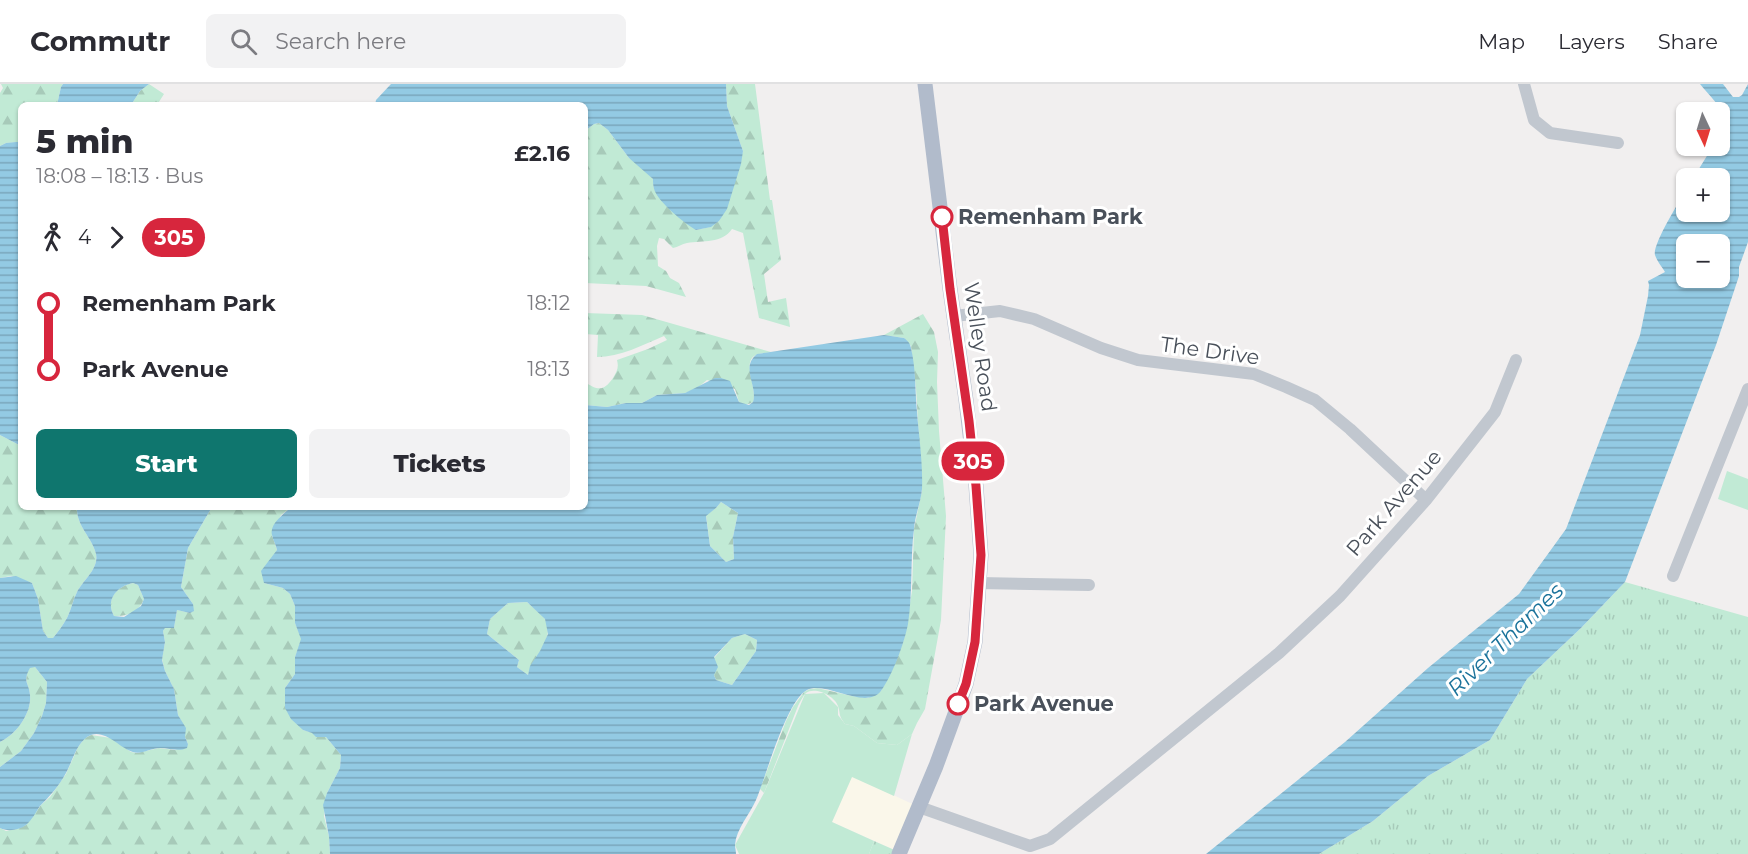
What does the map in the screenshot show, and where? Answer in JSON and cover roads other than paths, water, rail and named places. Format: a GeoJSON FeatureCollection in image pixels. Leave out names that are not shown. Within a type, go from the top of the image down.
{"type":"FeatureCollection","features":[{"type":"Feature","properties":{"kind":"main road","name":"Welley Road"},"geometry":{"type":"LineString","coordinates":[[899,854],[936,766],[966,684],[975,642],[981,555],[966,400],[925,84]]}},
{"type":"Feature","properties":{"kind":"street"},"geometry":{"type":"LineString","coordinates":[[1524,84],[1534,120],[1550,133],[1618,143]]}},
{"type":"Feature","properties":{"kind":"street","name":"The Drive"},"geometry":{"type":"LineString","coordinates":[[954,316],[1000,311],[1034,319],[1101,348],[1138,360],[1254,374],[1275,382],[1315,400],[1350,429],[1426,500]]}},
{"type":"Feature","properties":{"kind":"street","name":"Park Avenue"},"geometry":{"type":"LineString","coordinates":[[919,807],[1030,846],[1050,839],[1279,653],[1340,596],[1426,500],[1495,412],[1516,360]]}},
{"type":"Feature","properties":{"kind":"street"},"geometry":{"type":"LineString","coordinates":[[1673,576],[1748,389]]}},
{"type":"Feature","properties":{"kind":"street"},"geometry":{"type":"LineString","coordinates":[[979,583],[1089,585]]}},
{"type":"Feature","properties":{"kind":"water"},"geometry":{"type":"Polygon","coordinates":[[[63,84],[149,84],[140,91],[133,102],[58,102],[63,84]]]}},
{"type":"Feature","properties":{"kind":"water"},"geometry":{"type":"Polygon","coordinates":[[[391,84],[726,84],[727,106],[743,151],[741,164],[727,209],[719,221],[711,227],[696,230],[666,206],[656,194],[653,179],[629,158],[608,130],[599,123],[588,129],[588,102],[376,102],[391,84]]]}},
{"type":"Feature","properties":{"kind":"water","name":"River Thames"},"geometry":{"type":"Polygon","coordinates":[[[1700,84],[1723,84],[1733,97],[1739,97],[1748,84],[1748,242],[1716,345],[1625,582],[1527,679],[1490,740],[1428,776],[1373,821],[1319,854],[1206,854],[1345,742],[1428,668],[1519,594],[1566,529],[1640,335],[1648,296],[1648,281],[1665,272],[1658,262],[1655,250],[1672,213],[1676,207],[1676,222],[1730,222],[1730,168],[1699,168],[1707,156],[1730,156],[1730,102],[1716,102],[1700,84]]]}},
{"type":"Feature","properties":{"kind":"water"},"geometry":{"type":"Polygon","coordinates":[[[18,142],[18,444],[0,435],[0,146],[18,142]]]}},
{"type":"Feature","properties":{"kind":"water"},"geometry":{"type":"Polygon","coordinates":[[[884,335],[904,338],[910,345],[915,372],[922,489],[914,529],[908,624],[898,659],[881,691],[865,698],[815,688],[807,690],[799,697],[777,740],[756,800],[738,833],[735,845],[736,854],[330,854],[323,805],[340,768],[341,755],[326,737],[316,737],[303,730],[291,719],[285,708],[285,688],[295,674],[295,657],[301,639],[295,623],[295,606],[290,594],[283,588],[264,583],[261,571],[277,550],[272,531],[278,520],[288,510],[588,510],[588,405],[607,407],[626,403],[642,403],[657,395],[685,393],[715,378],[730,381],[739,402],[749,405],[753,402],[754,396],[750,371],[752,359],[757,354],[884,335]],[[721,502],[706,516],[710,546],[726,562],[734,559],[733,537],[738,513],[721,502]],[[527,602],[508,603],[490,619],[487,634],[519,660],[517,667],[528,675],[530,666],[548,634],[545,619],[527,602]],[[745,634],[732,638],[714,657],[718,667],[714,675],[716,680],[732,685],[756,651],[757,640],[745,634]]]}},
{"type":"Feature","properties":{"kind":"water"},"geometry":{"type":"Polygon","coordinates":[[[77,510],[210,510],[188,548],[181,587],[193,604],[194,611],[190,613],[177,610],[174,628],[165,628],[163,631],[165,642],[162,660],[174,689],[178,715],[186,728],[185,737],[188,744],[184,749],[160,748],[136,753],[105,736],[93,734],[83,740],[66,773],[28,823],[17,829],[3,829],[0,828],[0,767],[21,751],[34,733],[46,703],[47,682],[35,667],[30,668],[26,679],[30,702],[26,716],[12,734],[0,742],[0,578],[16,576],[32,583],[38,599],[43,631],[48,638],[53,638],[67,618],[77,592],[95,565],[94,548],[79,520],[77,510]],[[133,583],[122,587],[112,599],[114,616],[124,617],[141,606],[144,599],[138,585],[133,583]]]}},
{"type":"Feature","properties":{"kind":"place","name":"Remenham Park"},"geometry":{"type":"Point","coordinates":[942,217]}},
{"type":"Feature","properties":{"kind":"place","name":"Park Avenue"},"geometry":{"type":"Point","coordinates":[958,704]}}]}
